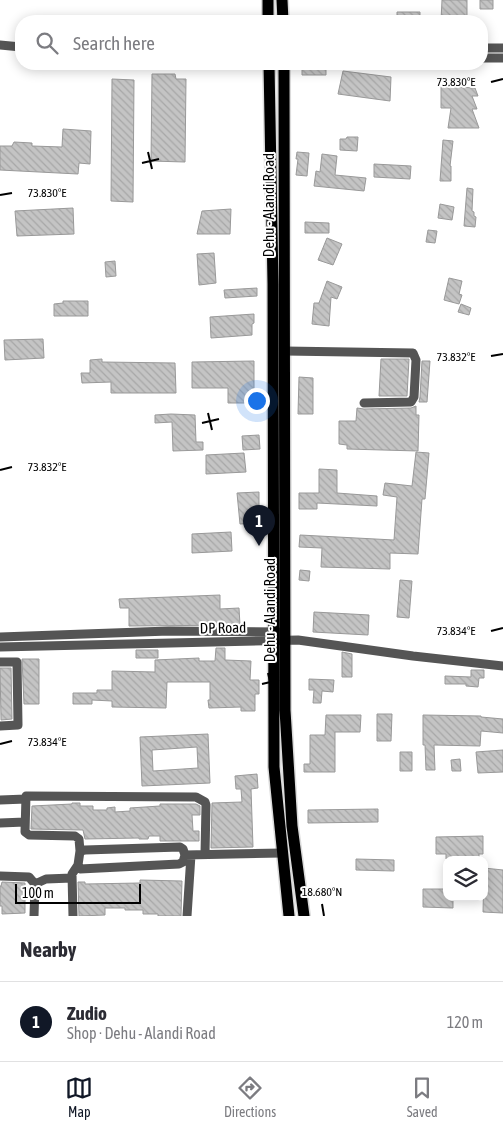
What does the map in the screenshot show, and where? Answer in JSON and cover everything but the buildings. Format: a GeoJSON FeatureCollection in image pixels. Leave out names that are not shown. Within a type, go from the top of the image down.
{"type":"FeatureCollection","features":[{"type":"Feature","properties":{"kind":"main road"},"geometry":{"type":"LineString","coordinates":[[268,0],[268,15]]}},
{"type":"Feature","properties":{"kind":"main road"},"geometry":{"type":"LineString","coordinates":[[282,0],[283,15]]}},
{"type":"Feature","properties":{"kind":"main road","name":"Dehu - Alandi Road"},"geometry":{"type":"LineString","coordinates":[[269,70],[279,637],[292,826],[304,916]]}},
{"type":"Feature","properties":{"kind":"main road","name":"Dehu - Alandi Road"},"geometry":{"type":"LineString","coordinates":[[284,70],[284,351],[279,637],[274,760],[289,916]]}},
{"type":"Feature","properties":{"kind":"main road"},"geometry":{"type":"LineString","coordinates":[[274,760],[287,759]]}},
{"type":"Feature","properties":{"kind":"street"},"geometry":{"type":"LineString","coordinates":[[0,45],[15,46]]}},
{"type":"Feature","properties":{"kind":"street"},"geometry":{"type":"LineString","coordinates":[[488,48],[503,48]]}},
{"type":"Feature","properties":{"kind":"street"},"geometry":{"type":"LineString","coordinates":[[488,58],[503,58]]}},
{"type":"Feature","properties":{"kind":"street"},"geometry":{"type":"LineString","coordinates":[[284,351],[413,353],[416,360],[414,397],[411,402],[364,403]]}},
{"type":"Feature","properties":{"kind":"street","name":"DP Road"},"geometry":{"type":"LineString","coordinates":[[1,642],[279,637],[503,666]]}},
{"type":"Feature","properties":{"kind":"street"},"geometry":{"type":"LineString","coordinates":[[0,662],[17,662],[18,725],[0,726]]}},
{"type":"Feature","properties":{"kind":"street"},"geometry":{"type":"LineString","coordinates":[[0,800],[26,799],[26,796],[196,797],[205,802],[206,805],[205,854]]}},
{"type":"Feature","properties":{"kind":"street"},"geometry":{"type":"LineString","coordinates":[[26,799],[25,822],[26,832],[29,835],[77,837],[80,851],[78,865],[74,870],[72,878],[73,916]]}},
{"type":"Feature","properties":{"kind":"street"},"geometry":{"type":"LineString","coordinates":[[0,823],[25,822]]}},
{"type":"Feature","properties":{"kind":"street"},"geometry":{"type":"LineString","coordinates":[[80,851],[180,847],[188,855],[187,916]]}},
{"type":"Feature","properties":{"kind":"street"},"geometry":{"type":"LineString","coordinates":[[188,855],[282,853]]}},
{"type":"Feature","properties":{"kind":"street"},"geometry":{"type":"LineString","coordinates":[[78,865],[80,869],[178,864],[183,862],[188,855]]}},
{"type":"Feature","properties":{"kind":"street"},"geometry":{"type":"LineString","coordinates":[[0,876],[29,877],[35,884],[34,916]]}},
{"type":"Feature","properties":{"kind":"street"},"geometry":{"type":"LineString","coordinates":[[35,884],[46,879],[72,878]]}},
{"type":"Feature","properties":{"kind":"place","name":"Zudio"},"geometry":{"type":"Point","coordinates":[259,546]}}]}
